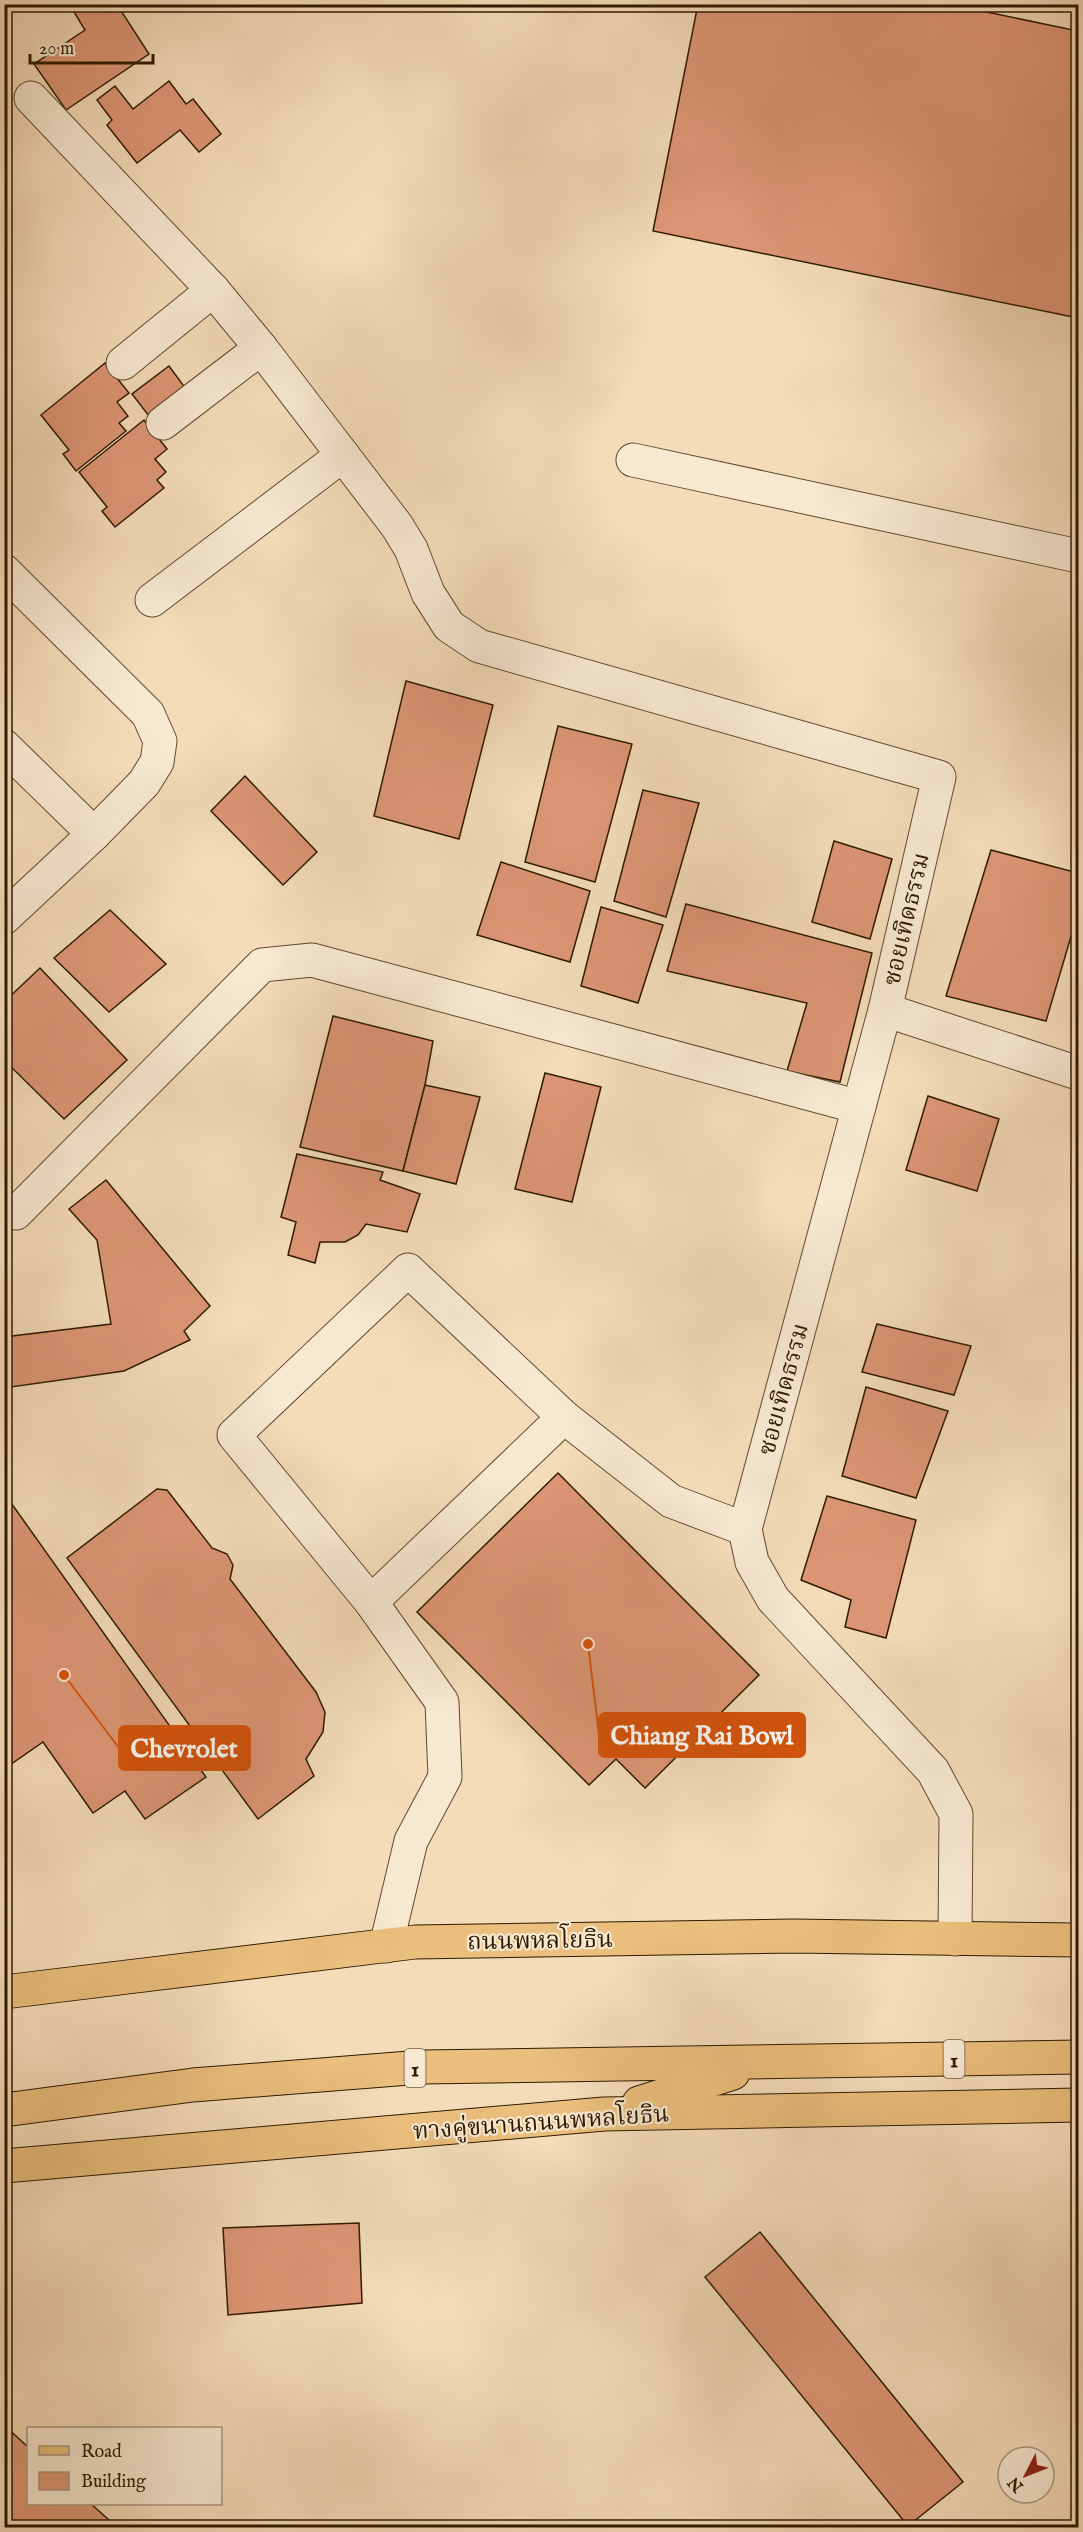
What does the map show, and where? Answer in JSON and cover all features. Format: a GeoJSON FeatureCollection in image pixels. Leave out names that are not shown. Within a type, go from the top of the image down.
{"type":"FeatureCollection","features":[{"type":"Feature","properties":{"kind":"main road","name":"ถนนพหลโยธิน"},"geometry":{"type":"LineString","coordinates":[[4,1992],[427,1942],[793,1936],[1078,1940]]}},
{"type":"Feature","properties":{"kind":"main road","name":"1"},"geometry":{"type":"LineString","coordinates":[[4,2110],[193,2085],[422,2067],[1078,2057]]}},
{"type":"Feature","properties":{"kind":"main road"},"geometry":{"type":"LineString","coordinates":[[604,2114],[766,2063]]}},
{"type":"Feature","properties":{"kind":"main road","name":"ทางคู่ขนานถนนพหลโยธิน"},"geometry":{"type":"LineString","coordinates":[[4,2166],[604,2114],[1078,2105]]}},
{"type":"Feature","properties":{"kind":"street"},"geometry":{"type":"LineString","coordinates":[[31,98],[213,290],[261,348],[343,455],[152,600]]}},
{"type":"Feature","properties":{"kind":"street"},"geometry":{"type":"LineString","coordinates":[[123,363],[213,290]]}},
{"type":"Feature","properties":{"kind":"street"},"geometry":{"type":"LineString","coordinates":[[163,423],[261,348]]}},
{"type":"Feature","properties":{"kind":"street","name":"ซอยเทิดธรรม"},"geometry":{"type":"LineString","coordinates":[[343,455],[407,541],[428,593],[449,626],[478,646],[939,777],[885,1010],[745,1529],[752,1562],[773,1599],[933,1771],[956,1814],[955,1939]]}},
{"type":"Feature","properties":{"kind":"street"},"geometry":{"type":"LineString","coordinates":[[633,460],[1078,556]]}},
{"type":"Feature","properties":{"kind":"street"},"geometry":{"type":"LineString","coordinates":[[4,571],[148,714],[160,741],[157,762],[144,783],[94,834],[8,909]]}},
{"type":"Feature","properties":{"kind":"street"},"geometry":{"type":"LineString","coordinates":[[4,746],[94,834]]}},
{"type":"Feature","properties":{"kind":"street"},"geometry":{"type":"LineString","coordinates":[[16,1213],[262,965],[312,960],[859,1107]]}},
{"type":"Feature","properties":{"kind":"street"},"geometry":{"type":"LineString","coordinates":[[885,1010],[1078,1073]]}},
{"type":"Feature","properties":{"kind":"street"},"geometry":{"type":"LineString","coordinates":[[386,1946],[411,1841],[445,1777],[442,1702],[371,1602],[234,1435],[408,1270],[564,1417],[671,1500],[745,1529]]}},
{"type":"Feature","properties":{"kind":"street"},"geometry":{"type":"LineString","coordinates":[[371,1602],[564,1417]]}},
{"type":"Feature","properties":{"kind":"building"},"geometry":{"type":"Polygon","coordinates":[[[85,4],[106,4],[110,11],[118,6],[149,54],[66,110],[34,64],[85,30],[74,12],[85,4]]]}},
{"type":"Feature","properties":{"kind":"building"},"geometry":{"type":"Polygon","coordinates":[[[698,4],[948,4],[1078,31],[1078,318],[653,231],[698,4]]]}},
{"type":"Feature","properties":{"kind":"building"},"geometry":{"type":"Polygon","coordinates":[[[169,81],[186,104],[193,99],[221,134],[199,152],[180,130],[137,163],[107,125],[112,120],[97,100],[115,86],[133,109],[169,81]]]}},
{"type":"Feature","properties":{"kind":"building"},"geometry":{"type":"Polygon","coordinates":[[[105,363],[129,393],[117,402],[128,416],[119,423],[126,431],[76,471],[63,454],[69,450],[41,415],[105,363]]]}},
{"type":"Feature","properties":{"kind":"building"},"geometry":{"type":"Polygon","coordinates":[[[169,366],[186,389],[149,416],[132,394],[169,366]]]}},
{"type":"Feature","properties":{"kind":"building"},"geometry":{"type":"Polygon","coordinates":[[[144,420],[167,449],[155,459],[166,472],[157,480],[164,488],[115,527],[102,511],[107,507],[79,472],[144,420]]]}},
{"type":"Feature","properties":{"kind":"building"},"geometry":{"type":"Polygon","coordinates":[[[406,681],[493,705],[459,839],[374,816],[406,681]]]}},
{"type":"Feature","properties":{"kind":"building"},"geometry":{"type":"Polygon","coordinates":[[[558,726],[632,744],[595,882],[525,862],[558,726]]]}},
{"type":"Feature","properties":{"kind":"building"},"geometry":{"type":"Polygon","coordinates":[[[245,776],[317,852],[283,885],[211,811],[245,776]]]}},
{"type":"Feature","properties":{"kind":"building"},"geometry":{"type":"Polygon","coordinates":[[[643,790],[699,803],[666,917],[614,901],[643,790]]]}},
{"type":"Feature","properties":{"kind":"building"},"geometry":{"type":"Polygon","coordinates":[[[834,841],[892,859],[870,939],[812,922],[834,841]]]}},
{"type":"Feature","properties":{"kind":"building"},"geometry":{"type":"Polygon","coordinates":[[[991,850],[1078,873],[1078,913],[1046,1021],[946,996],[991,850]]]}},
{"type":"Feature","properties":{"kind":"building"},"geometry":{"type":"Polygon","coordinates":[[[501,862],[590,891],[570,962],[477,935],[501,862]]]}},
{"type":"Feature","properties":{"kind":"building"},"geometry":{"type":"Polygon","coordinates":[[[686,904],[872,953],[840,1082],[787,1071],[807,1003],[667,971],[686,904]]]}},
{"type":"Feature","properties":{"kind":"building"},"geometry":{"type":"Polygon","coordinates":[[[601,907],[663,925],[638,1003],[581,986],[601,907]]]}},
{"type":"Feature","properties":{"kind":"building"},"geometry":{"type":"Polygon","coordinates":[[[110,910],[166,964],[109,1012],[54,958],[110,910]]]}},
{"type":"Feature","properties":{"kind":"building"},"geometry":{"type":"Polygon","coordinates":[[[40,968],[127,1060],[64,1119],[4,1060],[4,1002],[40,968]]]}},
{"type":"Feature","properties":{"kind":"building"},"geometry":{"type":"Polygon","coordinates":[[[333,1016],[433,1041],[425,1085],[403,1171],[300,1147],[333,1016]]]}},
{"type":"Feature","properties":{"kind":"building"},"geometry":{"type":"Polygon","coordinates":[[[545,1073],[601,1087],[572,1202],[515,1189],[545,1073]]]}},
{"type":"Feature","properties":{"kind":"building"},"geometry":{"type":"Polygon","coordinates":[[[425,1085],[480,1097],[456,1184],[403,1171],[425,1085]]]}},
{"type":"Feature","properties":{"kind":"building"},"geometry":{"type":"Polygon","coordinates":[[[928,1096],[999,1119],[977,1191],[906,1170],[928,1096]]]}},
{"type":"Feature","properties":{"kind":"building"},"geometry":{"type":"Polygon","coordinates":[[[297,1154],[383,1172],[380,1180],[420,1194],[407,1232],[366,1224],[358,1235],[345,1242],[320,1242],[315,1263],[288,1255],[296,1222],[281,1217],[297,1154]]]}},
{"type":"Feature","properties":{"kind":"building"},"geometry":{"type":"Polygon","coordinates":[[[106,1180],[210,1306],[184,1331],[190,1340],[124,1371],[4,1388],[4,1337],[111,1324],[97,1240],[69,1209],[106,1180]]]}},
{"type":"Feature","properties":{"kind":"building"},"geometry":{"type":"Polygon","coordinates":[[[877,1324],[971,1346],[954,1395],[862,1372],[877,1324]]]}},
{"type":"Feature","properties":{"kind":"building"},"geometry":{"type":"Polygon","coordinates":[[[866,1387],[948,1411],[916,1498],[842,1476],[866,1387]]]}},
{"type":"Feature","properties":{"kind":"building"},"geometry":{"type":"Polygon","coordinates":[[[558,1473],[759,1675],[645,1788],[616,1759],[589,1785],[417,1612],[558,1473]]]}},
{"type":"Feature","properties":{"kind":"building"},"geometry":{"type":"Polygon","coordinates":[[[157,1489],[167,1490],[212,1548],[227,1554],[233,1565],[230,1579],[316,1692],[325,1712],[323,1732],[306,1759],[314,1776],[258,1819],[67,1558],[157,1489]]]}},
{"type":"Feature","properties":{"kind":"building"},"geometry":{"type":"Polygon","coordinates":[[[4,1493],[206,1777],[145,1819],[125,1791],[93,1813],[43,1742],[4,1769],[4,1493]]]}},
{"type":"Feature","properties":{"kind":"building"},"geometry":{"type":"Polygon","coordinates":[[[827,1496],[916,1520],[886,1638],[845,1627],[851,1600],[801,1580],[827,1496]]]}},
{"type":"Feature","properties":{"kind":"building"},"geometry":{"type":"Polygon","coordinates":[[[359,2223],[362,2303],[228,2315],[223,2228],[359,2223]]]}},
{"type":"Feature","properties":{"kind":"building"},"geometry":{"type":"Polygon","coordinates":[[[760,2232],[963,2482],[908,2526],[705,2277],[760,2232]]]}},
{"type":"Feature","properties":{"kind":"building"},"geometry":{"type":"Polygon","coordinates":[[[4,2425],[27,2446],[27,2505],[92,2505],[118,2528],[4,2528],[4,2425]]]}},
{"type":"Feature","properties":{"kind":"place","name":"Chiang Rai Bowl"},"geometry":{"type":"Point","coordinates":[588,1644]}},
{"type":"Feature","properties":{"kind":"place","name":"Chevrolet"},"geometry":{"type":"Point","coordinates":[64,1675]}}]}
